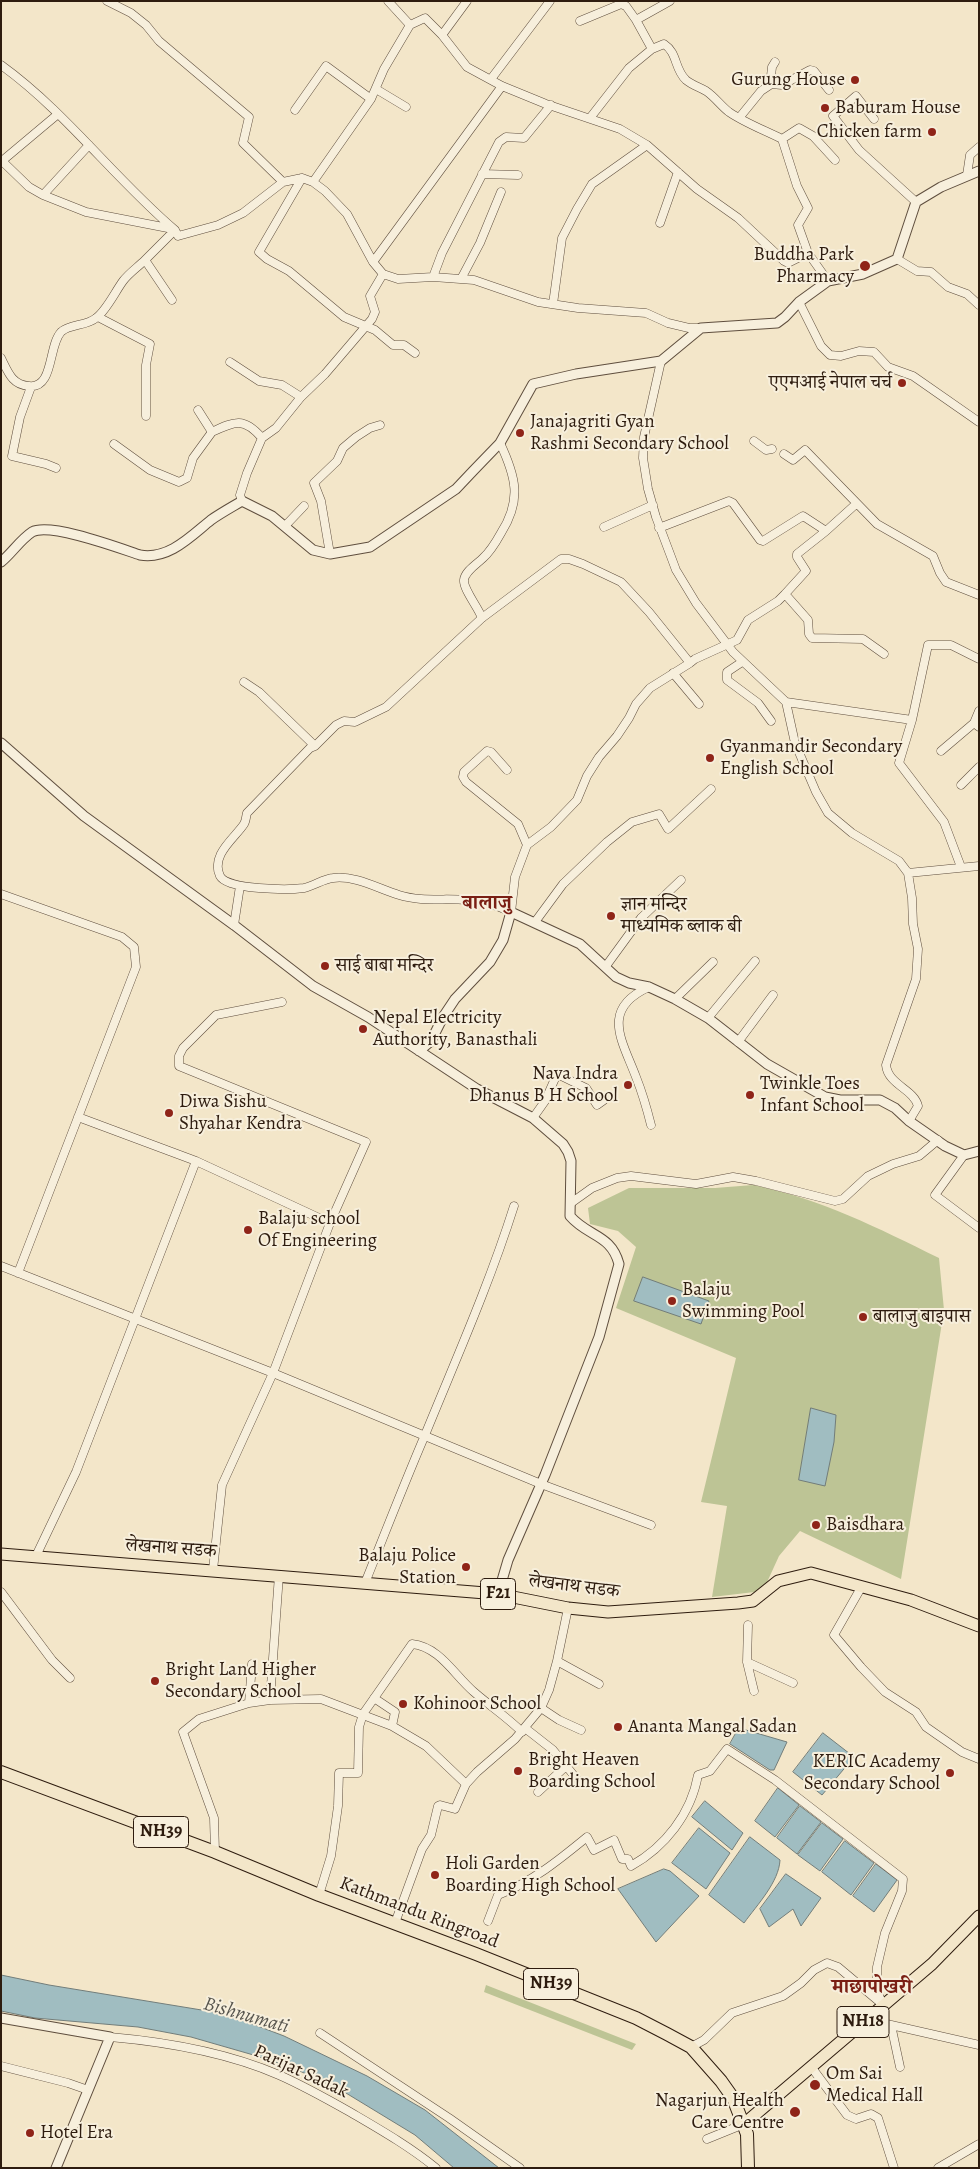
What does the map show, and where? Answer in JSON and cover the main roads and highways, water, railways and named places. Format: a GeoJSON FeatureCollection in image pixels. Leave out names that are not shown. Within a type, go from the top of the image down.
{"type":"FeatureCollection","features":[{"type":"Feature","properties":{"kind":"highway","name":"Kathmandu Ringroad"},"geometry":{"type":"LineString","coordinates":[[1,1772],[215,1852],[318,1895],[395,1923],[636,2018],[690,2048],[728,2090],[744,2124],[749,2154],[748,2168]]}},
{"type":"Feature","properties":{"kind":"main road","name":"लेखनाथ सडक"},"geometry":{"type":"LineString","coordinates":[[1,1554],[498,1594],[568,1608],[608,1612],[738,1603],[753,1600],[778,1581],[810,1573],[911,1600],[979,1626]]}},
{"type":"Feature","properties":{"kind":"main road","name":"NH18"},"geometry":{"type":"LineString","coordinates":[[744,2124],[932,1964],[979,1916]]}},
{"type":"Feature","properties":{"kind":"water","name":"Balaju Swimming Pool"},"geometry":{"type":"Polygon","coordinates":[[[643,1277],[709,1301],[701,1324],[634,1301],[643,1277]]]}},
{"type":"Feature","properties":{"kind":"water"},"geometry":{"type":"Polygon","coordinates":[[[811,1408],[836,1415],[834,1442],[825,1486],[799,1480],[811,1408]]]}},
{"type":"Feature","properties":{"kind":"water"},"geometry":{"type":"Polygon","coordinates":[[[739,1728],[787,1742],[774,1770],[770,1770],[730,1744],[739,1728]]]}},
{"type":"Feature","properties":{"kind":"water"},"geometry":{"type":"Polygon","coordinates":[[[823,1733],[854,1757],[822,1795],[793,1772],[823,1733]]]}},
{"type":"Feature","properties":{"kind":"water"},"geometry":{"type":"Polygon","coordinates":[[[778,1788],[799,1805],[775,1837],[755,1821],[778,1788]]]}},
{"type":"Feature","properties":{"kind":"water"},"geometry":{"type":"Polygon","coordinates":[[[705,1801],[743,1833],[732,1850],[692,1817],[705,1801]]]}},
{"type":"Feature","properties":{"kind":"water"},"geometry":{"type":"Polygon","coordinates":[[[800,1806],[821,1822],[797,1854],[777,1838],[800,1806]]]}},
{"type":"Feature","properties":{"kind":"water"},"geometry":{"type":"Polygon","coordinates":[[[822,1823],[843,1839],[820,1871],[798,1855],[822,1823]]]}},
{"type":"Feature","properties":{"kind":"water"},"geometry":{"type":"Polygon","coordinates":[[[699,1828],[730,1853],[706,1889],[672,1863],[699,1828]]]}},
{"type":"Feature","properties":{"kind":"water"},"geometry":{"type":"Polygon","coordinates":[[[750,1837],[780,1860],[772,1885],[744,1923],[709,1895],[750,1837]]]}},
{"type":"Feature","properties":{"kind":"water"},"geometry":{"type":"Polygon","coordinates":[[[845,1841],[874,1863],[851,1895],[822,1872],[845,1841]]]}},
{"type":"Feature","properties":{"kind":"water"},"geometry":{"type":"Polygon","coordinates":[[[876,1864],[897,1880],[874,1912],[853,1896],[876,1864]]]}},
{"type":"Feature","properties":{"kind":"water"},"geometry":{"type":"Polygon","coordinates":[[[664,1869],[670,1871],[699,1896],[656,1942],[618,1889],[664,1869]]]}},
{"type":"Feature","properties":{"kind":"water"},"geometry":{"type":"Polygon","coordinates":[[[786,1874],[821,1898],[801,1926],[793,1909],[769,1927],[760,1909],[786,1874]]]}},
{"type":"Feature","properties":{"kind":"water"},"geometry":{"type":"Polygon","coordinates":[[[1,1975],[49,1985],[226,2014],[284,2036],[367,2076],[425,2110],[499,2168],[454,2168],[415,2135],[341,2090],[291,2067],[250,2054],[191,2037],[138,2027],[35,2018],[1,2011],[1,1975]]]}},
{"type":"Feature","properties":{"kind":"place","name":"Gurung House"},"geometry":{"type":"Point","coordinates":[855,80]}},
{"type":"Feature","properties":{"kind":"place","name":"Baburam House"},"geometry":{"type":"Point","coordinates":[825,108]}},
{"type":"Feature","properties":{"kind":"place","name":"Chicken farm"},"geometry":{"type":"Point","coordinates":[932,132]}},
{"type":"Feature","properties":{"kind":"place","name":"Buddha Park Pharmacy"},"geometry":{"type":"Point","coordinates":[865,266]}},
{"type":"Feature","properties":{"kind":"place","name":"एएमआई नेपाल चर्च"},"geometry":{"type":"Point","coordinates":[902,383]}},
{"type":"Feature","properties":{"kind":"place","name":"Janajagriti Gyan Rashmi Secondary School"},"geometry":{"type":"Point","coordinates":[520,433]}},
{"type":"Feature","properties":{"kind":"place","name":"Gyanmandir Secondary English School"},"geometry":{"type":"Point","coordinates":[710,758]}},
{"type":"Feature","properties":{"kind":"place","name":"ज्ञान मन्दिर माध्यमिक ब्लाक बी"},"geometry":{"type":"Point","coordinates":[611,916]}},
{"type":"Feature","properties":{"kind":"place","name":"साई बाबा मन्दिर"},"geometry":{"type":"Point","coordinates":[325,966]}},
{"type":"Feature","properties":{"kind":"place","name":"Nepal Electricity Authority, Banasthali"},"geometry":{"type":"Point","coordinates":[363,1029]}},
{"type":"Feature","properties":{"kind":"place","name":"Nava Indra Dhanus B H School"},"geometry":{"type":"Point","coordinates":[628,1085]}},
{"type":"Feature","properties":{"kind":"place","name":"Twinkle Toes Infant School"},"geometry":{"type":"Point","coordinates":[750,1095]}},
{"type":"Feature","properties":{"kind":"place","name":"Diwa Sishu Shyahar Kendra"},"geometry":{"type":"Point","coordinates":[169,1113]}},
{"type":"Feature","properties":{"kind":"place","name":"Balaju school Of Engineering"},"geometry":{"type":"Point","coordinates":[248,1230]}},
{"type":"Feature","properties":{"kind":"place","name":"Balaju Swimming Pool"},"geometry":{"type":"Point","coordinates":[672,1301]}},
{"type":"Feature","properties":{"kind":"place","name":"बालाजु बाइपास"},"geometry":{"type":"Point","coordinates":[863,1317]}},
{"type":"Feature","properties":{"kind":"place","name":"Baisdhara"},"geometry":{"type":"Point","coordinates":[816,1525]}},
{"type":"Feature","properties":{"kind":"place","name":"Balaju Police Station"},"geometry":{"type":"Point","coordinates":[466,1567]}},
{"type":"Feature","properties":{"kind":"place","name":"Bright Land Higher Secondary School"},"geometry":{"type":"Point","coordinates":[155,1681]}},
{"type":"Feature","properties":{"kind":"place","name":"Kohinoor School"},"geometry":{"type":"Point","coordinates":[403,1704]}},
{"type":"Feature","properties":{"kind":"place","name":"Ananta Mangal Sadan"},"geometry":{"type":"Point","coordinates":[618,1727]}},
{"type":"Feature","properties":{"kind":"place","name":"Bright Heaven Boarding School"},"geometry":{"type":"Point","coordinates":[518,1771]}},
{"type":"Feature","properties":{"kind":"place","name":"KERIC Academy Secondary School"},"geometry":{"type":"Point","coordinates":[950,1773]}},
{"type":"Feature","properties":{"kind":"place","name":"Holi Garden Boarding High School"},"geometry":{"type":"Point","coordinates":[435,1875]}},
{"type":"Feature","properties":{"kind":"place","name":"Om Sai Medical Hall"},"geometry":{"type":"Point","coordinates":[815,2085]}},
{"type":"Feature","properties":{"kind":"place","name":"Nagarjun Health Care Centre"},"geometry":{"type":"Point","coordinates":[795,2112]}},
{"type":"Feature","properties":{"kind":"place","name":"Hotel Era"},"geometry":{"type":"Point","coordinates":[30,2133]}},
{"type":"Feature","properties":{"kind":"district","name":"बालाजु"},"geometry":{"type":"Point","coordinates":[487,904]}},
{"type":"Feature","properties":{"kind":"district","name":"माछापोखरी"},"geometry":{"type":"Point","coordinates":[872,1988]}},
{"type":"Feature","properties":{"kind":"water label","name":"Bishnumati"},"geometry":{"type":"Point","coordinates":[246,2016]}}]}
